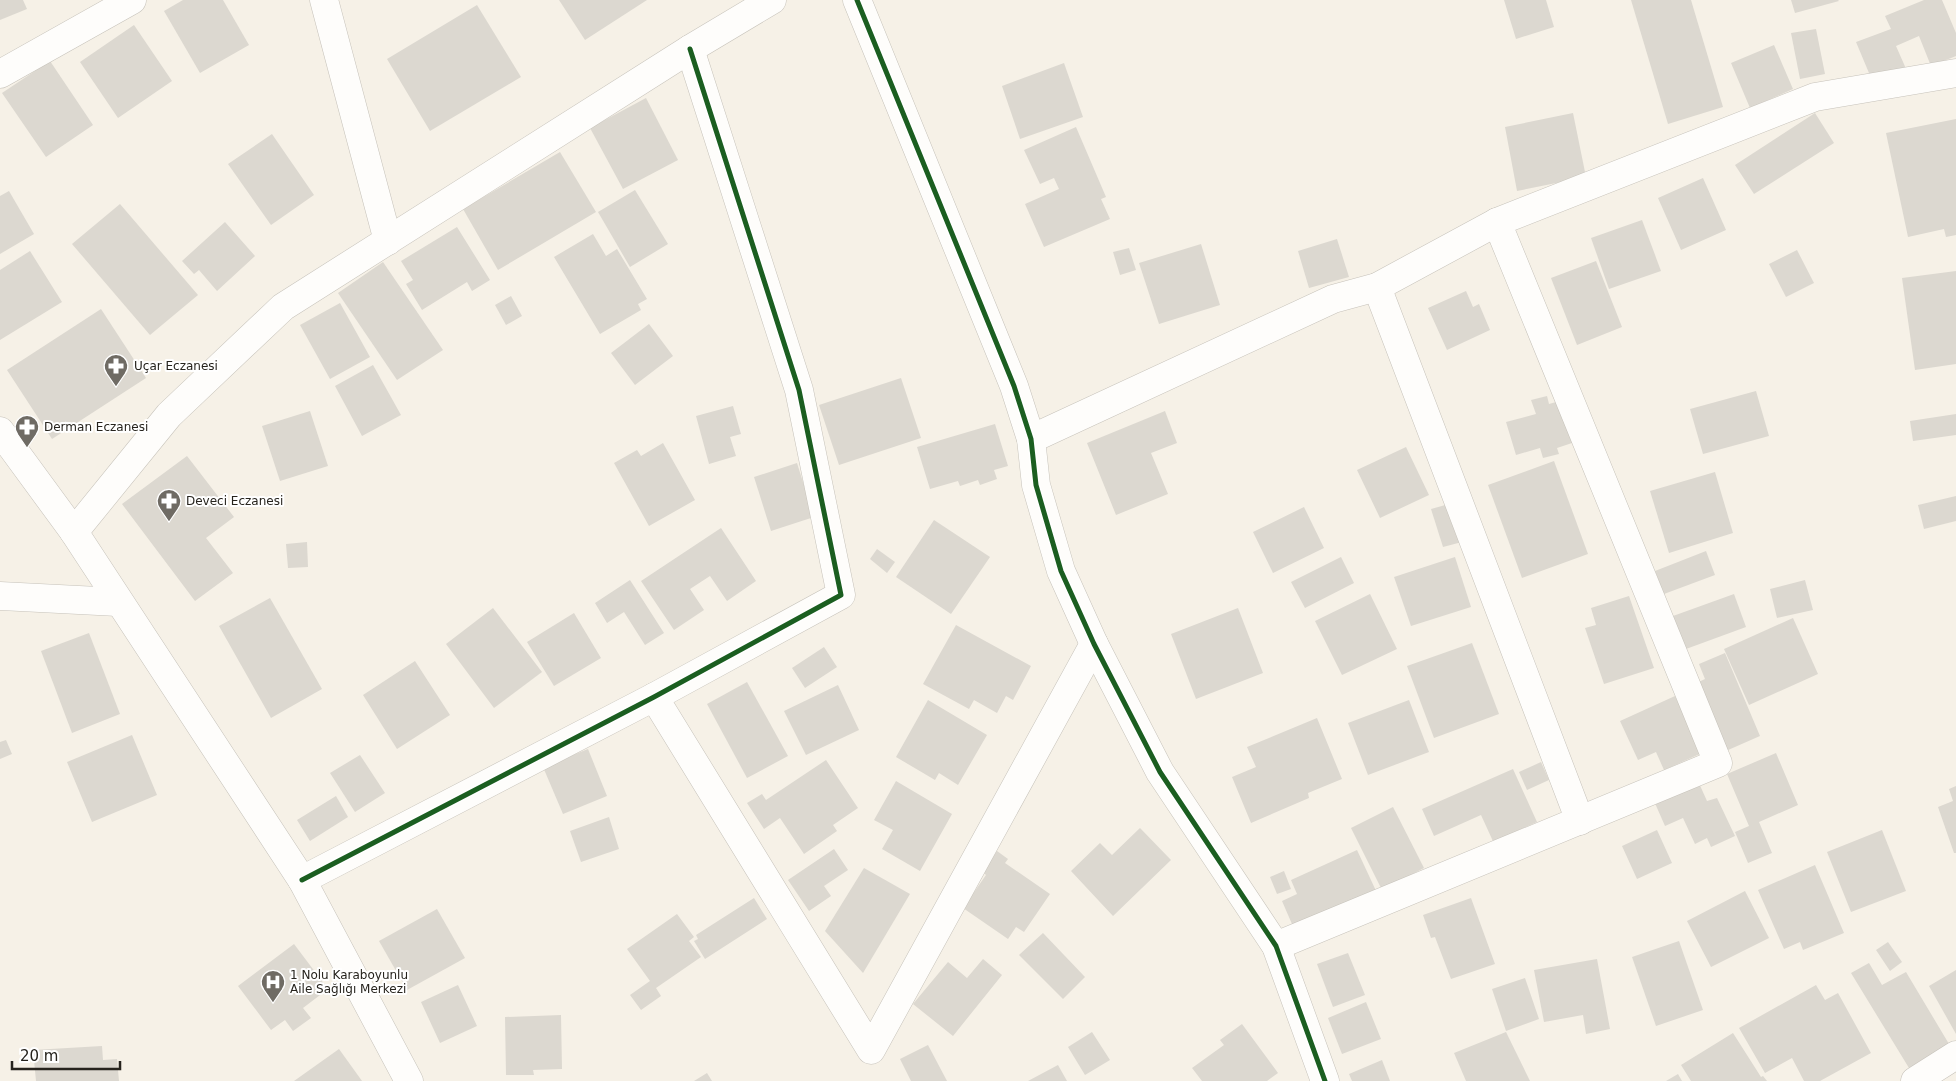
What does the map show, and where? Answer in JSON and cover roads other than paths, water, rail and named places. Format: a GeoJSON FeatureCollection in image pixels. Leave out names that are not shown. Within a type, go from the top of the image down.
{"type":"FeatureCollection","features":[{"type":"Feature","properties":{"kind":"street"},"geometry":{"type":"LineString","coordinates":[[0,74],[132,0]]}},
{"type":"Feature","properties":{"kind":"street"},"geometry":{"type":"LineString","coordinates":[[324,0],[388,241]]}},
{"type":"Feature","properties":{"kind":"street"},"geometry":{"type":"LineString","coordinates":[[74,532],[169,415],[283,308],[690,49],[772,0]]}},
{"type":"Feature","properties":{"kind":"street"},"geometry":{"type":"LineString","coordinates":[[856,0],[1014,386],[1032,439],[1036,485],[1061,571],[1094,644],[1160,772],[1276,946],[1325,1081]]}},
{"type":"Feature","properties":{"kind":"street"},"geometry":{"type":"LineString","coordinates":[[302,880],[654,697],[841,595],[799,390],[690,49]]}},
{"type":"Feature","properties":{"kind":"street"},"geometry":{"type":"LineString","coordinates":[[1032,439],[1333,299],[1377,287],[1497,222],[1815,97],[1956,73]]}},
{"type":"Feature","properties":{"kind":"street"},"geometry":{"type":"LineString","coordinates":[[1276,946],[1718,763],[1497,222]]}},
{"type":"Feature","properties":{"kind":"street"},"geometry":{"type":"LineString","coordinates":[[1377,287],[1580,821]]}},
{"type":"Feature","properties":{"kind":"street"},"geometry":{"type":"LineString","coordinates":[[0,431],[74,532],[118,602],[302,880],[409,1081]]}},
{"type":"Feature","properties":{"kind":"street"},"geometry":{"type":"LineString","coordinates":[[0,596],[118,602]]}},
{"type":"Feature","properties":{"kind":"street"},"geometry":{"type":"LineString","coordinates":[[654,697],[871,1050],[1094,644]]}},
{"type":"Feature","properties":{"kind":"street"},"geometry":{"type":"LineString","coordinates":[[1915,1081],[1956,1055]]}},
{"type":"Feature","properties":{"kind":"place","name":"Uçar Eczanesi"},"geometry":{"type":"Point","coordinates":[116,387]}},
{"type":"Feature","properties":{"kind":"place","name":"Derman Eczanesi"},"geometry":{"type":"Point","coordinates":[27,448]}},
{"type":"Feature","properties":{"kind":"place","name":"Deveci Eczanesi"},"geometry":{"type":"Point","coordinates":[169,522]}},
{"type":"Feature","properties":{"kind":"place","name":"1 Nolu Karaboyunlu Aile Sağlığı Merkezi"},"geometry":{"type":"Point","coordinates":[273,1003]}}]}
